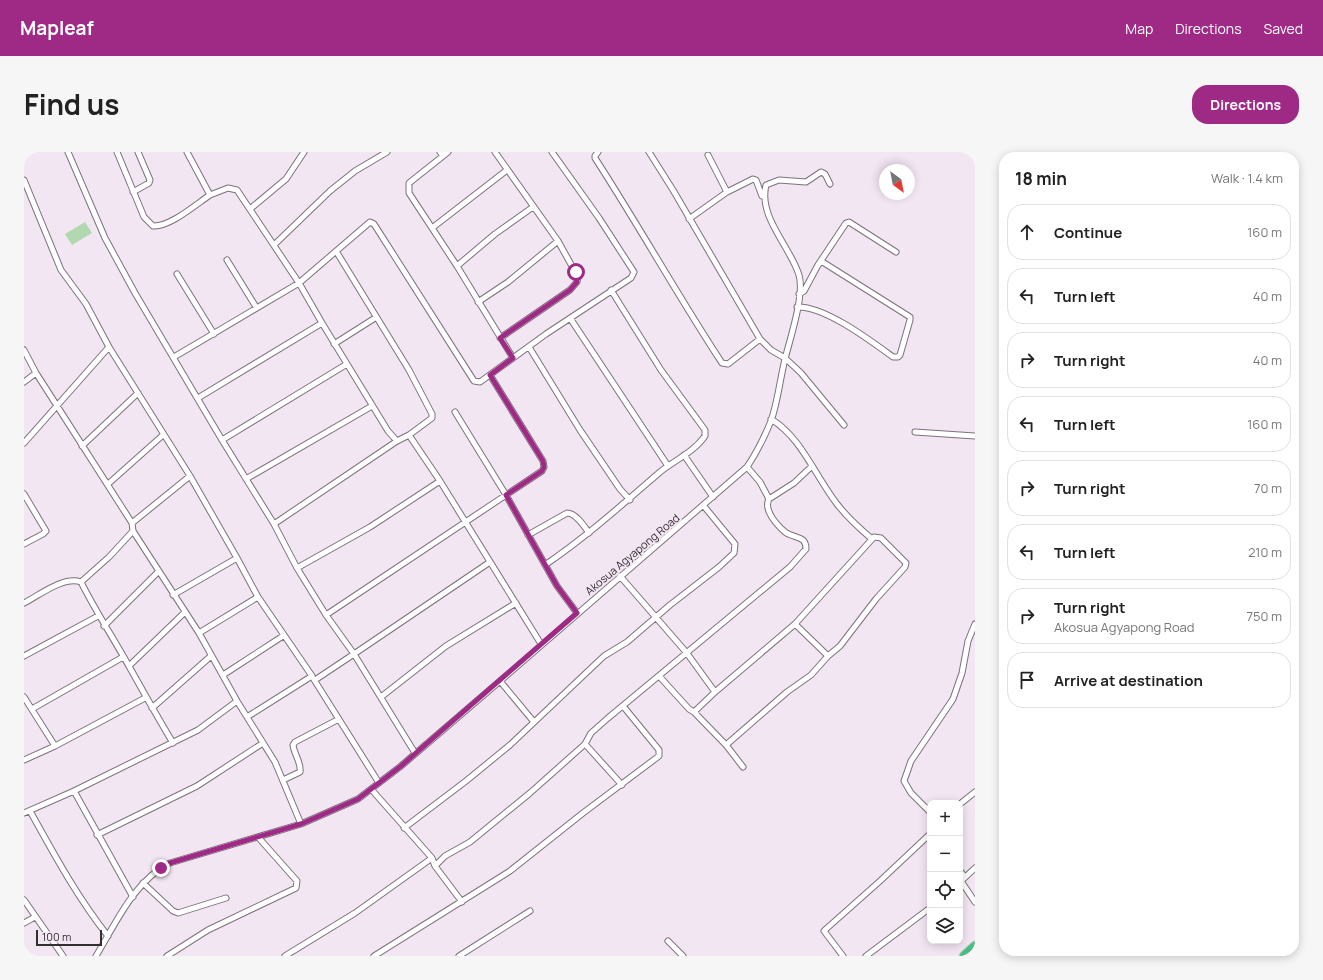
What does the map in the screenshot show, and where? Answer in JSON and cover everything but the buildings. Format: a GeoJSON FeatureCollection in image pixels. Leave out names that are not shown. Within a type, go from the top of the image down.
{"type":"FeatureCollection","features":[{"type":"Feature","properties":{"kind":"highway"},"geometry":{"type":"LineString","coordinates":[[964,956],[975,946]]}},
{"type":"Feature","properties":{"kind":"street"},"geometry":{"type":"LineString","coordinates":[[68,152],[114,255],[222,440],[274,524],[297,568],[326,615],[354,654],[415,753]]}},
{"type":"Feature","properties":{"kind":"street"},"geometry":{"type":"LineString","coordinates":[[117,152],[144,217],[153,226],[160,226],[172,220],[210,195],[228,188],[237,190],[299,283],[372,406],[388,431],[397,441]]}},
{"type":"Feature","properties":{"kind":"street"},"geometry":{"type":"LineString","coordinates":[[134,192],[149,183],[150,180],[138,152]]}},
{"type":"Feature","properties":{"kind":"street"},"geometry":{"type":"LineString","coordinates":[[188,152],[210,195]]}},
{"type":"Feature","properties":{"kind":"street"},"geometry":{"type":"LineString","coordinates":[[250,209],[286,179],[304,152]]}},
{"type":"Feature","properties":{"kind":"street"},"geometry":{"type":"LineString","coordinates":[[274,244],[345,179],[387,152]]}},
{"type":"Feature","properties":{"kind":"street"},"geometry":{"type":"LineString","coordinates":[[448,152],[442,154],[409,182],[409,193],[457,266],[513,358]]}},
{"type":"Feature","properties":{"kind":"street"},"geometry":{"type":"LineString","coordinates":[[495,152],[558,241],[576,272],[577,282],[570,290],[500,338]]}},
{"type":"Feature","properties":{"kind":"street"},"geometry":{"type":"LineString","coordinates":[[174,358],[256,307],[299,283],[370,222],[374,224],[474,381],[480,382],[570,318],[632,278],[634,272],[599,218],[552,152]]}},
{"type":"Feature","properties":{"kind":"street"},"geometry":{"type":"LineString","coordinates":[[598,152],[595,158],[678,295],[722,363],[728,364],[760,339]]}},
{"type":"Feature","properties":{"kind":"street"},"geometry":{"type":"LineString","coordinates":[[649,152],[760,339],[770,350],[785,358],[801,373],[844,425]]}},
{"type":"Feature","properties":{"kind":"street"},"geometry":{"type":"LineString","coordinates":[[689,219],[727,192],[708,155]]}},
{"type":"Feature","properties":{"kind":"street"},"geometry":{"type":"LineString","coordinates":[[432,228],[507,170]]}},
{"type":"Feature","properties":{"kind":"street"},"geometry":{"type":"LineString","coordinates":[[764,200],[766,185],[771,182],[806,182],[821,172],[826,174],[830,184]]}},
{"type":"Feature","properties":{"kind":"street","name":"Akosua Agyapong Road"},"geometry":{"type":"LineString","coordinates":[[96,956],[143,883],[161,868],[170,863],[301,824],[344,806],[379,783],[500,681],[747,467],[760,449],[771,419],[797,307],[800,276],[756,180],[753,179],[727,192]]}},
{"type":"Feature","properties":{"kind":"street"},"geometry":{"type":"LineString","coordinates":[[24,180],[61,270],[86,304],[109,347],[190,476],[258,597],[283,636],[313,678],[379,783]]}},
{"type":"Feature","properties":{"kind":"street"},"geometry":{"type":"LineString","coordinates":[[457,266],[495,234],[533,207]]}},
{"type":"Feature","properties":{"kind":"street"},"geometry":{"type":"LineString","coordinates":[[799,294],[804,291],[842,227],[849,222],[896,252]]}},
{"type":"Feature","properties":{"kind":"street"},"geometry":{"type":"LineString","coordinates":[[478,302],[508,282],[558,241]]}},
{"type":"Feature","properties":{"kind":"street"},"geometry":{"type":"LineString","coordinates":[[274,524],[397,441],[409,435],[432,418],[432,414],[408,370],[375,318],[336,251]]}},
{"type":"Feature","properties":{"kind":"street"},"geometry":{"type":"LineString","coordinates":[[228,260],[256,307]]}},
{"type":"Feature","properties":{"kind":"street"},"geometry":{"type":"LineString","coordinates":[[797,307],[804,306],[860,333],[893,357],[898,357],[900,355],[910,317],[821,261]]}},
{"type":"Feature","properties":{"kind":"street"},"geometry":{"type":"LineString","coordinates":[[177,274],[214,334]]}},
{"type":"Feature","properties":{"kind":"street"},"geometry":{"type":"LineString","coordinates":[[545,565],[589,533],[630,500],[668,466],[701,442],[706,436],[705,430],[661,370],[612,290]]}},
{"type":"Feature","properties":{"kind":"street"},"geometry":{"type":"LineString","coordinates":[[334,344],[375,318]]}},
{"type":"Feature","properties":{"kind":"street"},"geometry":{"type":"LineString","coordinates":[[570,318],[668,466]]}},
{"type":"Feature","properties":{"kind":"street"},"geometry":{"type":"LineString","coordinates":[[198,398],[322,323]]}},
{"type":"Feature","properties":{"kind":"street"},"geometry":{"type":"LineString","coordinates":[[24,443],[109,347]]}},
{"type":"Feature","properties":{"kind":"street"},"geometry":{"type":"LineString","coordinates":[[529,347],[580,430],[620,489],[630,500]]}},
{"type":"Feature","properties":{"kind":"street"},"geometry":{"type":"LineString","coordinates":[[24,350],[36,373],[132,523],[133,531],[199,633],[237,701],[248,716],[275,762],[301,824]]}},
{"type":"Feature","properties":{"kind":"street"},"geometry":{"type":"LineString","coordinates":[[222,440],[347,364]]}},
{"type":"Feature","properties":{"kind":"street"},"geometry":{"type":"LineString","coordinates":[[24,382],[36,373]]}},
{"type":"Feature","properties":{"kind":"street"},"geometry":{"type":"LineString","coordinates":[[326,615],[465,524],[542,471],[544,467],[543,461],[490,375]]}},
{"type":"Feature","properties":{"kind":"street"},"geometry":{"type":"LineString","coordinates":[[82,446],[138,393]]}},
{"type":"Feature","properties":{"kind":"street"},"geometry":{"type":"LineString","coordinates":[[246,479],[372,406]]}},
{"type":"Feature","properties":{"kind":"street"},"geometry":{"type":"LineString","coordinates":[[455,412],[506,495],[557,586],[577,613]]}},
{"type":"Feature","properties":{"kind":"street"},"geometry":{"type":"LineString","coordinates":[[771,419],[789,432],[837,504],[852,521],[872,539]]}},
{"type":"Feature","properties":{"kind":"street"},"geometry":{"type":"LineString","coordinates":[[915,432],[975,436]]}},
{"type":"Feature","properties":{"kind":"street"},"geometry":{"type":"LineString","coordinates":[[108,484],[163,435]]}},
{"type":"Feature","properties":{"kind":"street"},"geometry":{"type":"LineString","coordinates":[[409,435],[440,481],[465,524],[541,644]]}},
{"type":"Feature","properties":{"kind":"street"},"geometry":{"type":"LineString","coordinates":[[684,455],[713,496]]}},
{"type":"Feature","properties":{"kind":"street"},"geometry":{"type":"LineString","coordinates":[[769,499],[794,483],[812,466]]}},
{"type":"Feature","properties":{"kind":"street"},"geometry":{"type":"LineString","coordinates":[[435,866],[445,856],[470,842],[530,793],[585,744],[594,730],[790,567],[806,549],[804,540],[784,532],[772,517],[767,508],[769,499],[760,482],[747,467]]}},
{"type":"Feature","properties":{"kind":"street"},"geometry":{"type":"LineString","coordinates":[[132,523],[190,476]]}},
{"type":"Feature","properties":{"kind":"street"},"geometry":{"type":"LineString","coordinates":[[297,568],[370,527],[440,481]]}},
{"type":"Feature","properties":{"kind":"street"},"geometry":{"type":"LineString","coordinates":[[24,494],[46,530],[43,534],[24,544]]}},
{"type":"Feature","properties":{"kind":"street"},"geometry":{"type":"LineString","coordinates":[[404,828],[471,777],[523,734],[604,656],[628,642],[734,553],[735,544],[703,505]]}},
{"type":"Feature","properties":{"kind":"street"},"geometry":{"type":"LineString","coordinates":[[528,535],[567,513],[571,513],[576,517],[589,533]]}},
{"type":"Feature","properties":{"kind":"street"},"geometry":{"type":"LineString","coordinates":[[81,582],[109,557],[133,531]]}},
{"type":"Feature","properties":{"kind":"street"},"geometry":{"type":"LineString","coordinates":[[694,712],[794,624],[856,559],[872,539],[878,536],[904,560],[907,565],[876,599],[840,646],[828,656],[811,675],[787,692],[726,745]]}},
{"type":"Feature","properties":{"kind":"street"},"geometry":{"type":"LineString","coordinates":[[173,594],[237,558]]}},
{"type":"Feature","properties":{"kind":"street"},"geometry":{"type":"LineString","coordinates":[[248,716],[354,654],[490,562]]}},
{"type":"Feature","properties":{"kind":"street"},"geometry":{"type":"LineString","coordinates":[[104,626],[159,571]]}},
{"type":"Feature","properties":{"kind":"street"},"geometry":{"type":"LineString","coordinates":[[620,576],[686,652],[715,692]]}},
{"type":"Feature","properties":{"kind":"street"},"geometry":{"type":"LineString","coordinates":[[24,603],[64,582],[74,580],[81,582],[98,616],[129,666],[145,698],[173,743]]}},
{"type":"Feature","properties":{"kind":"street"},"geometry":{"type":"LineString","coordinates":[[199,633],[258,597]]}},
{"type":"Feature","properties":{"kind":"street"},"geometry":{"type":"LineString","coordinates":[[381,697],[446,646],[516,603]]}},
{"type":"Feature","properties":{"kind":"street"},"geometry":{"type":"LineString","coordinates":[[129,666],[185,612]]}},
{"type":"Feature","properties":{"kind":"street"},"geometry":{"type":"LineString","coordinates":[[24,656],[98,616]]}},
{"type":"Feature","properties":{"kind":"street"},"geometry":{"type":"LineString","coordinates":[[794,624],[828,656]]}},
{"type":"Feature","properties":{"kind":"street"},"geometry":{"type":"LineString","coordinates":[[927,809],[911,793],[904,782],[911,762],[953,699],[962,673],[968,641],[975,624]]}},
{"type":"Feature","properties":{"kind":"street"},"geometry":{"type":"LineString","coordinates":[[223,675],[283,636]]}},
{"type":"Feature","properties":{"kind":"street"},"geometry":{"type":"LineString","coordinates":[[152,708],[211,656]]}},
{"type":"Feature","properties":{"kind":"street"},"geometry":{"type":"LineString","coordinates":[[32,709],[123,657]]}},
{"type":"Feature","properties":{"kind":"street"},"geometry":{"type":"LineString","coordinates":[[659,676],[689,709],[694,712],[726,745],[743,767]]}},
{"type":"Feature","properties":{"kind":"street"},"geometry":{"type":"LineString","coordinates":[[500,681],[534,722]]}},
{"type":"Feature","properties":{"kind":"street"},"geometry":{"type":"LineString","coordinates":[[24,697],[54,746]]}},
{"type":"Feature","properties":{"kind":"street"},"geometry":{"type":"LineString","coordinates":[[24,760],[54,746],[145,698]]}},
{"type":"Feature","properties":{"kind":"street"},"geometry":{"type":"LineString","coordinates":[[24,813],[74,791],[198,730],[237,701]]}},
{"type":"Feature","properties":{"kind":"street"},"geometry":{"type":"LineString","coordinates":[[374,956],[510,871],[622,784],[656,760],[660,753],[623,706]]}},
{"type":"Feature","properties":{"kind":"street"},"geometry":{"type":"LineString","coordinates":[[283,780],[300,772],[301,769],[294,751],[293,745],[295,742],[339,719]]}},
{"type":"Feature","properties":{"kind":"street"},"geometry":{"type":"LineString","coordinates":[[97,835],[197,786],[221,772],[263,743]]}},
{"type":"Feature","properties":{"kind":"street"},"geometry":{"type":"LineString","coordinates":[[585,744],[622,784]]}},
{"type":"Feature","properties":{"kind":"street"},"geometry":{"type":"LineString","coordinates":[[371,789],[432,858],[435,866],[462,902]]}},
{"type":"Feature","properties":{"kind":"street"},"geometry":{"type":"LineString","coordinates":[[74,791],[97,835],[133,897]]}},
{"type":"Feature","properties":{"kind":"street"},"geometry":{"type":"LineString","coordinates":[[963,802],[975,792]]}},
{"type":"Feature","properties":{"kind":"street"},"geometry":{"type":"LineString","coordinates":[[30,811],[66,876],[88,911],[108,936]]}},
{"type":"Feature","properties":{"kind":"street"},"geometry":{"type":"LineString","coordinates":[[843,956],[824,931],[928,836]]}},
{"type":"Feature","properties":{"kind":"street"},"geometry":{"type":"LineString","coordinates":[[166,956],[208,930],[296,888],[297,881],[258,837]]}},
{"type":"Feature","properties":{"kind":"street"},"geometry":{"type":"LineString","coordinates":[[285,956],[355,913],[432,858]]}},
{"type":"Feature","properties":{"kind":"street"},"geometry":{"type":"LineString","coordinates":[[961,872],[965,877],[975,868]]}},
{"type":"Feature","properties":{"kind":"street"},"geometry":{"type":"LineString","coordinates":[[143,883],[173,911],[178,913],[226,898]]}},
{"type":"Feature","properties":{"kind":"street"},"geometry":{"type":"LineString","coordinates":[[963,886],[975,902]]}},
{"type":"Feature","properties":{"kind":"street"},"geometry":{"type":"LineString","coordinates":[[24,900],[64,956]]}},
{"type":"Feature","properties":{"kind":"street"},"geometry":{"type":"LineString","coordinates":[[866,956],[927,910]]}},
{"type":"Feature","properties":{"kind":"street"},"geometry":{"type":"LineString","coordinates":[[459,956],[530,912]]}},
{"type":"Feature","properties":{"kind":"street"},"geometry":{"type":"LineString","coordinates":[[24,923],[35,917]]}},
{"type":"Feature","properties":{"kind":"street"},"geometry":{"type":"LineString","coordinates":[[668,941],[683,956]]}},
{"type":"Feature","properties":{"kind":"green space"},"geometry":{"type":"Polygon","coordinates":[[[85,222],[92,233],[72,245],[65,234],[85,222]]]}},
{"type":"Feature","properties":{"kind":"route"},"geometry":{"type":"LineString","coordinates":[[161,868],[170,863],[301,824],[358,799],[401,766],[577,613],[557,586],[506,495],[542,471],[544,467],[543,461],[490,375],[513,358],[500,338],[535,312],[570,290],[577,282],[578,277],[576,272]]}}]}
